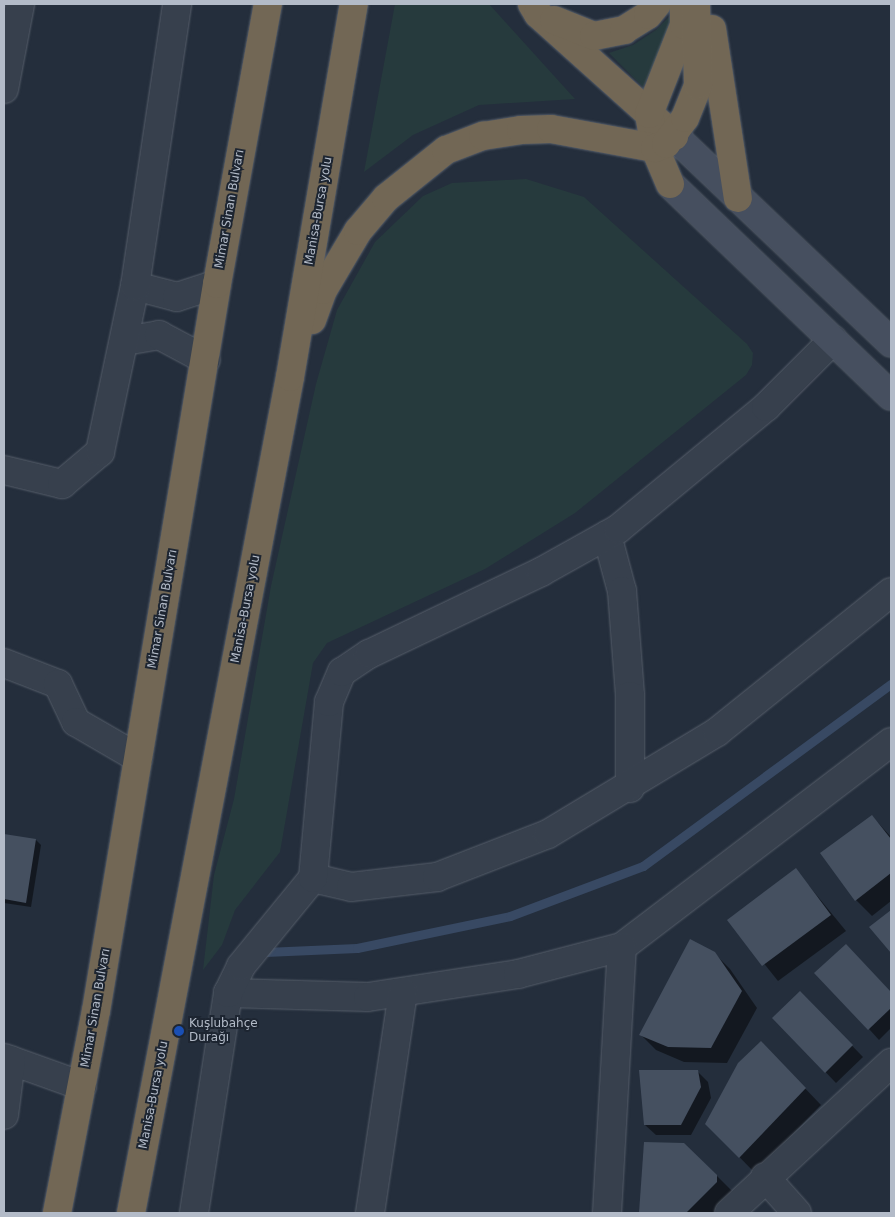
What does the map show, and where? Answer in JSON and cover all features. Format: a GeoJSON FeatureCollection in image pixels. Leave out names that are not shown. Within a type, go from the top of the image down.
{"type":"FeatureCollection","features":[{"type":"Feature","properties":{"kind":"highway","name":"Mimar Sinan Bulvarı"},"geometry":{"type":"LineString","coordinates":[[58,1213],[82,1086],[206,360],[217,284],[268,4]]}},
{"type":"Feature","properties":{"kind":"highway","name":"Manisa-Bursa yolu"},"geometry":{"type":"LineString","coordinates":[[131,1213],[290,377],[354,4]]}},
{"type":"Feature","properties":{"kind":"highway"},"geometry":{"type":"LineString","coordinates":[[535,9],[594,36],[624,30],[648,15],[657,4]]}},
{"type":"Feature","properties":{"kind":"highway"},"geometry":{"type":"LineString","coordinates":[[649,114],[684,25],[684,4]]}},
{"type":"Feature","properties":{"kind":"highway"},"geometry":{"type":"LineString","coordinates":[[664,142],[698,85],[696,4]]}},
{"type":"Feature","properties":{"kind":"highway"},"geometry":{"type":"LineString","coordinates":[[708,4],[738,198]]}},
{"type":"Feature","properties":{"kind":"highway"},"geometry":{"type":"LineString","coordinates":[[535,9],[649,114],[664,142],[670,184]]}},
{"type":"Feature","properties":{"kind":"highway"},"geometry":{"type":"LineString","coordinates":[[290,377],[323,290],[358,231],[386,198],[416,171],[446,150],[483,136],[551,129],[606,138],[664,142]]}},
{"type":"Feature","properties":{"kind":"highway"},"geometry":{"type":"LineString","coordinates":[[606,138],[670,184]]}},
{"type":"Feature","properties":{"kind":"street"},"geometry":{"type":"LineString","coordinates":[[4,89],[6,58],[20,4]]}},
{"type":"Feature","properties":{"kind":"street"},"geometry":{"type":"LineString","coordinates":[[4,470],[62,484],[100,452],[136,286],[177,4]]}},
{"type":"Feature","properties":{"kind":"street"},"geometry":{"type":"LineString","coordinates":[[664,142],[738,198],[891,343]]}},
{"type":"Feature","properties":{"kind":"street"},"geometry":{"type":"LineString","coordinates":[[670,184],[891,396]]}},
{"type":"Feature","properties":{"kind":"street"},"geometry":{"type":"LineString","coordinates":[[136,286],[178,297],[217,284]]}},
{"type":"Feature","properties":{"kind":"street"},"geometry":{"type":"LineString","coordinates":[[125,340],[159,335],[206,360]]}},
{"type":"Feature","properties":{"kind":"street"},"geometry":{"type":"LineString","coordinates":[[194,1213],[228,993],[241,966],[313,878],[329,702],[342,672],[369,654],[541,572],[606,535],[766,407],[833,340]]}},
{"type":"Feature","properties":{"kind":"street"},"geometry":{"type":"LineString","coordinates":[[606,535],[622,591],[630,696],[630,788]]}},
{"type":"Feature","properties":{"kind":"street"},"geometry":{"type":"LineString","coordinates":[[313,878],[351,887],[437,876],[548,834],[630,788],[717,732],[891,592]]}},
{"type":"Feature","properties":{"kind":"street"},"geometry":{"type":"LineString","coordinates":[[4,663],[58,684],[76,722],[138,758]]}},
{"type":"Feature","properties":{"kind":"street"},"geometry":{"type":"LineString","coordinates":[[228,993],[368,997],[518,974],[622,947],[891,742]]}},
{"type":"Feature","properties":{"kind":"street"},"geometry":{"type":"LineString","coordinates":[[607,1213],[622,947]]}},
{"type":"Feature","properties":{"kind":"street"},"geometry":{"type":"LineString","coordinates":[[370,1213],[403,992]]}},
{"type":"Feature","properties":{"kind":"street"},"geometry":{"type":"LineString","coordinates":[[4,1115],[7,1059],[82,1086]]}},
{"type":"Feature","properties":{"kind":"street"},"geometry":{"type":"LineString","coordinates":[[729,1213],[766,1176],[891,1063]]}},
{"type":"Feature","properties":{"kind":"street"},"geometry":{"type":"LineString","coordinates":[[766,1176],[797,1213]]}},
{"type":"Feature","properties":{"kind":"green space"},"geometry":{"type":"Polygon","coordinates":[[[395,4],[489,4],[575,99],[479,105],[413,135],[364,172],[395,4]]]}},
{"type":"Feature","properties":{"kind":"green space"},"geometry":{"type":"Polygon","coordinates":[[[673,13],[671,28],[643,87],[609,53],[633,45],[656,30],[673,13]]]}},
{"type":"Feature","properties":{"kind":"green space"},"geometry":{"type":"Polygon","coordinates":[[[526,179],[584,197],[747,344],[753,353],[752,365],[746,375],[575,513],[485,569],[327,643],[313,663],[280,852],[235,910],[222,945],[203,970],[214,875],[234,799],[271,586],[316,384],[337,310],[375,242],[423,196],[452,183],[526,179]]]}},
{"type":"Feature","properties":{"kind":"building"},"geometry":{"type":"Polygon","coordinates":[[[872,815],[891,839],[891,873],[855,901],[820,853],[872,815]]]}},
{"type":"Feature","properties":{"kind":"building"},"geometry":{"type":"Polygon","coordinates":[[[4,834],[36,839],[26,903],[4,899],[4,834]]]}},
{"type":"Feature","properties":{"kind":"building"},"geometry":{"type":"Polygon","coordinates":[[[796,868],[831,915],[762,966],[727,920],[796,868]]]}},
{"type":"Feature","properties":{"kind":"building"},"geometry":{"type":"Polygon","coordinates":[[[891,910],[891,953],[869,927],[891,910]]]}},
{"type":"Feature","properties":{"kind":"building"},"geometry":{"type":"Polygon","coordinates":[[[690,939],[715,952],[742,991],[711,1048],[668,1047],[639,1035],[690,939]]]}},
{"type":"Feature","properties":{"kind":"building"},"geometry":{"type":"Polygon","coordinates":[[[846,944],[891,992],[891,1008],[868,1030],[814,973],[846,944]]]}},
{"type":"Feature","properties":{"kind":"building"},"geometry":{"type":"Polygon","coordinates":[[[800,991],[853,1045],[825,1073],[772,1018],[800,991]]]}},
{"type":"Feature","properties":{"kind":"building"},"geometry":{"type":"Polygon","coordinates":[[[761,1041],[806,1088],[739,1158],[705,1124],[738,1063],[761,1041]]]}},
{"type":"Feature","properties":{"kind":"building"},"geometry":{"type":"Polygon","coordinates":[[[639,1070],[698,1070],[701,1087],[681,1125],[644,1125],[639,1070]]]}},
{"type":"Feature","properties":{"kind":"building"},"geometry":{"type":"Polygon","coordinates":[[[644,1142],[684,1143],[717,1175],[717,1182],[686,1213],[639,1213],[644,1142]]]}},
{"type":"Feature","properties":{"kind":"waterway"},"geometry":{"type":"LineString","coordinates":[[265,952],[357,948],[510,916],[643,866],[891,684]]}},
{"type":"Feature","properties":{"kind":"place","name":"Kuşlubahçe Durağı"},"geometry":{"type":"Point","coordinates":[179,1031]}}]}
